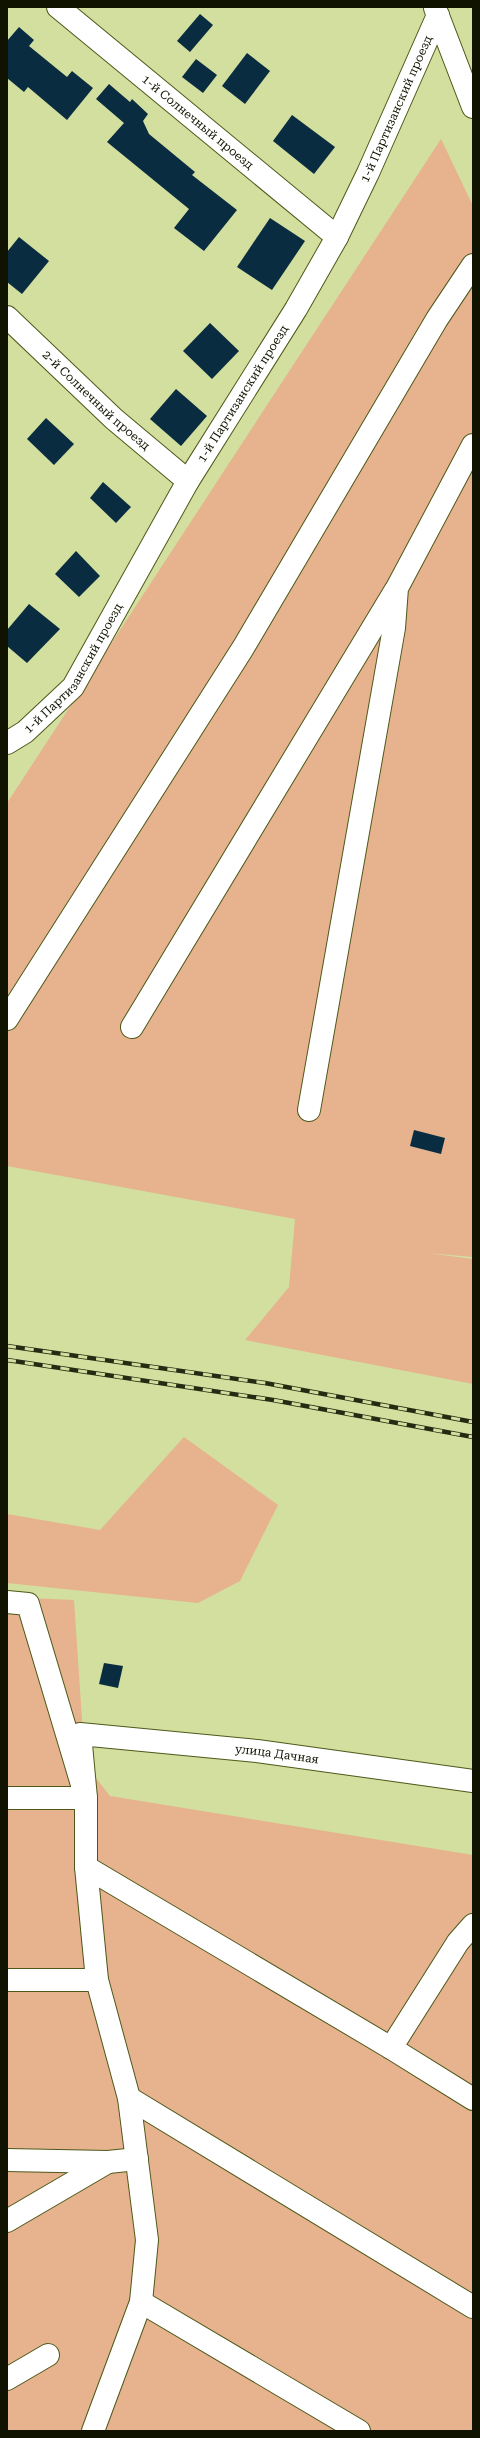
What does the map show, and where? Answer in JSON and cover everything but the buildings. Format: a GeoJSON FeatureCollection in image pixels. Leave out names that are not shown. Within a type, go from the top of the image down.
{"type":"FeatureCollection","features":[{"type":"Feature","properties":{"kind":"street","name":"1-й Солнечный проезд"},"geometry":{"type":"LineString","coordinates":[[58,7],[337,236]]}},
{"type":"Feature","properties":{"kind":"street","name":"1-й Партизанский проезд"},"geometry":{"type":"LineString","coordinates":[[7,743],[25,732],[73,687],[188,481],[296,309],[337,236],[368,173],[436,11]]}},
{"type":"Feature","properties":{"kind":"street"},"geometry":{"type":"LineString","coordinates":[[436,11],[473,107]]}},
{"type":"Feature","properties":{"kind":"street"},"geometry":{"type":"LineString","coordinates":[[7,1019],[243,648],[437,319],[473,265]]}},
{"type":"Feature","properties":{"kind":"street","name":"2-й Солнечный проезд"},"geometry":{"type":"LineString","coordinates":[[7,317],[114,419],[188,481]]}},
{"type":"Feature","properties":{"kind":"street"},"geometry":{"type":"LineString","coordinates":[[132,1027],[397,588],[473,445]]}},
{"type":"Feature","properties":{"kind":"street"},"geometry":{"type":"LineString","coordinates":[[309,1110],[394,628],[397,588]]}},
{"type":"Feature","properties":{"kind":"street"},"geometry":{"type":"LineString","coordinates":[[7,1602],[28,1604],[86,1798],[86,1867],[97,1980],[128,2098],[147,2240],[141,2302],[93,2431]]}},
{"type":"Feature","properties":{"kind":"street","name":"улица Дачная"},"geometry":{"type":"LineString","coordinates":[[86,1798],[80,1734],[256,1751],[473,1781]]}},
{"type":"Feature","properties":{"kind":"street"},"geometry":{"type":"LineString","coordinates":[[7,1798],[86,1798]]}},
{"type":"Feature","properties":{"kind":"street"},"geometry":{"type":"LineString","coordinates":[[86,1867],[391,2048],[473,2099]]}},
{"type":"Feature","properties":{"kind":"street"},"geometry":{"type":"LineString","coordinates":[[391,2048],[458,1942],[473,1925]]}},
{"type":"Feature","properties":{"kind":"street"},"geometry":{"type":"LineString","coordinates":[[7,1980],[97,1980]]}},
{"type":"Feature","properties":{"kind":"street"},"geometry":{"type":"LineString","coordinates":[[128,2098],[473,2307]]}},
{"type":"Feature","properties":{"kind":"street"},"geometry":{"type":"LineString","coordinates":[[7,2160],[108,2162],[137,2159]]}},
{"type":"Feature","properties":{"kind":"street"},"geometry":{"type":"LineString","coordinates":[[7,2222],[108,2162]]}},
{"type":"Feature","properties":{"kind":"street"},"geometry":{"type":"LineString","coordinates":[[141,2302],[359,2431]]}},
{"type":"Feature","properties":{"kind":"street"},"geometry":{"type":"LineString","coordinates":[[7,2379],[48,2356]]}},
{"type":"Feature","properties":{"kind":"shaded area"},"geometry":{"type":"Polygon","coordinates":[[[441,139],[473,206],[473,1257],[427,1253],[473,1259],[473,1384],[245,1340],[289,1287],[295,1219],[7,1166],[7,803],[441,139]]]}},
{"type":"Feature","properties":{"kind":"shaded area"},"geometry":{"type":"Polygon","coordinates":[[[184,1437],[278,1505],[240,1581],[198,1603],[7,1583],[7,1514],[100,1530],[184,1437]]]}},
{"type":"Feature","properties":{"kind":"shaded area"},"geometry":{"type":"Polygon","coordinates":[[[7,1597],[74,1600],[85,1764],[110,1796],[473,1855],[473,2431],[7,2431],[7,1597]]]}},
{"type":"Feature","properties":{"kind":"railway"},"geometry":{"type":"LineString","coordinates":[[7,1346],[265,1383],[473,1422]]}},
{"type":"Feature","properties":{"kind":"railway"},"geometry":{"type":"LineString","coordinates":[[7,1360],[273,1400],[473,1437]]}}]}
